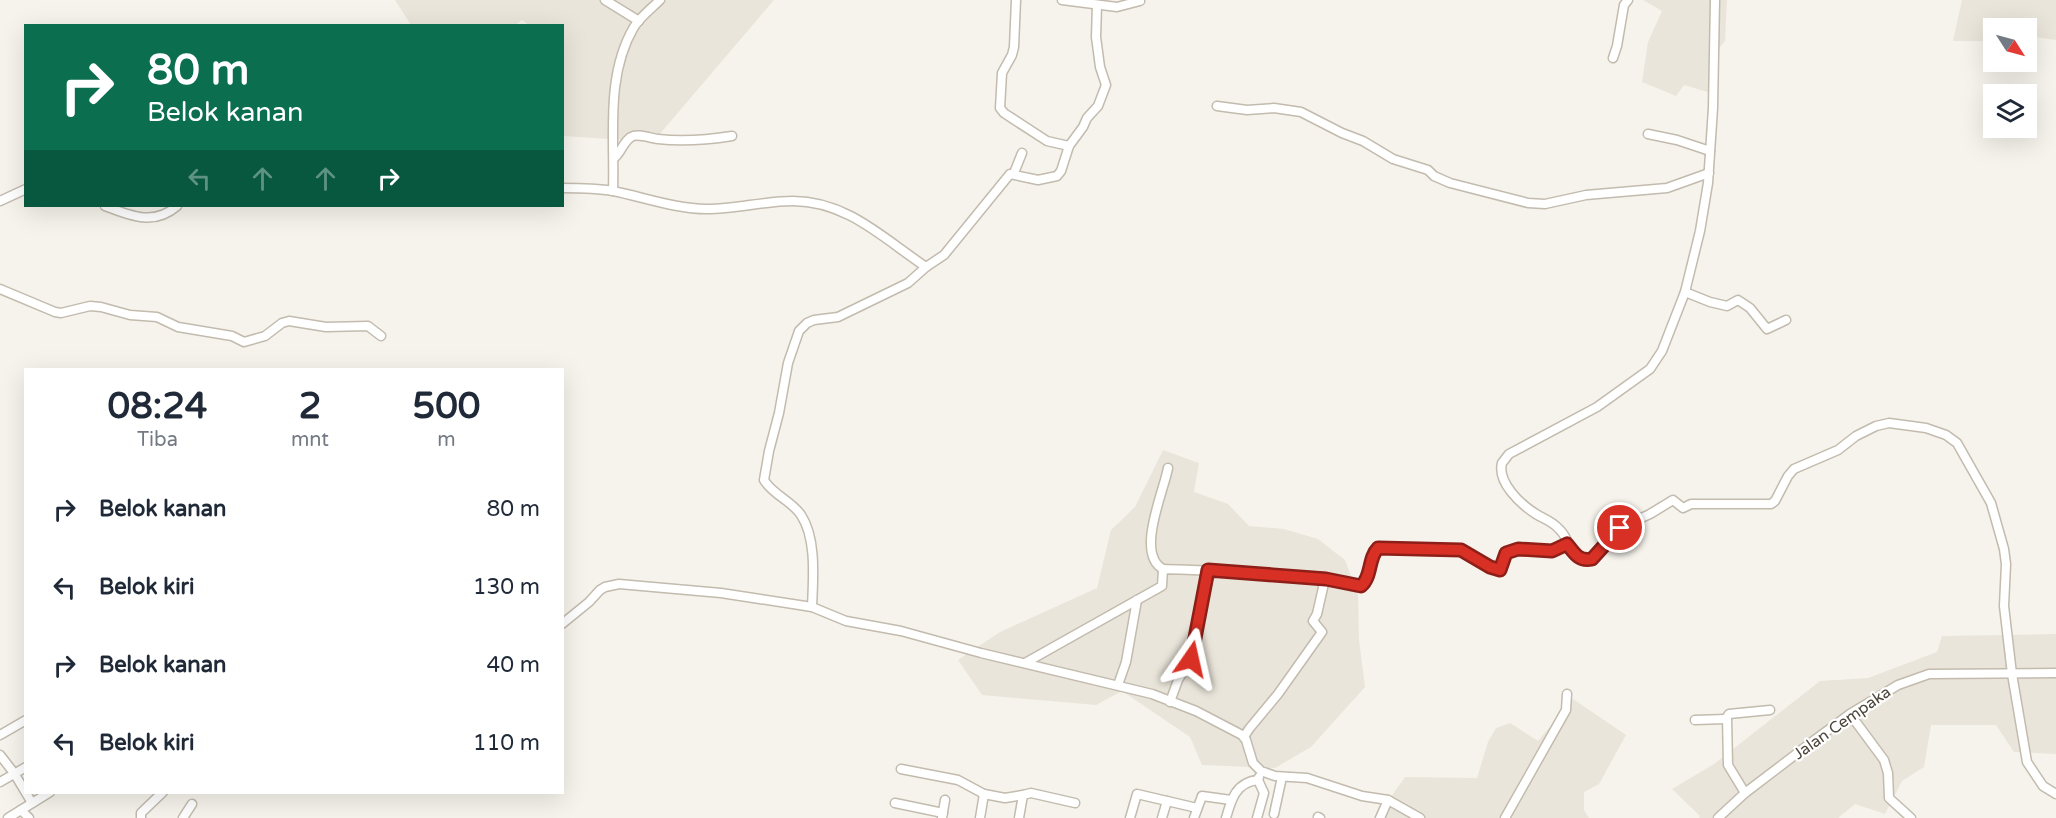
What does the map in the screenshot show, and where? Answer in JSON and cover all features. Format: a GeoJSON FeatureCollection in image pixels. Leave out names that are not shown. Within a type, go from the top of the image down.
{"type":"FeatureCollection","features":[{"type":"Feature","properties":{"kind":"street"},"geometry":{"type":"LineString","coordinates":[[605,0],[639,21]]}},
{"type":"Feature","properties":{"kind":"street"},"geometry":{"type":"LineString","coordinates":[[613,191],[613,108],[616,76],[633,30],[660,0]]}},
{"type":"Feature","properties":{"kind":"street"},"geometry":{"type":"LineString","coordinates":[[1016,0],[1014,47],[1002,73],[999,108],[1047,141],[1069,146]]}},
{"type":"Feature","properties":{"kind":"street"},"geometry":{"type":"LineString","coordinates":[[1062,0],[1122,7],[1140,1]]}},
{"type":"Feature","properties":{"kind":"street"},"geometry":{"type":"LineString","coordinates":[[1613,58],[1624,5],[1628,0]]}},
{"type":"Feature","properties":{"kind":"street"},"geometry":{"type":"LineString","coordinates":[[1715,0],[1709,173],[1700,231],[1685,292],[1662,351],[1650,369],[1597,407],[1519,448],[1502,463],[1501,472],[1508,487],[1529,509],[1563,532],[1567,544],[1582,560],[1592,559],[1620,528],[1674,500],[1682,508],[1690,504],[1771,504],[1794,469],[1838,450],[1856,436],[1876,426],[1889,423],[1906,424],[1946,435],[1957,443],[1962,451],[1991,503],[2000,529],[2006,564],[2004,606],[2007,674],[2027,762],[2043,786],[2056,794]]}},
{"type":"Feature","properties":{"kind":"street"},"geometry":{"type":"LineString","coordinates":[[812,608],[813,551],[802,517],[764,480],[784,382],[797,335],[807,323],[838,317],[908,284],[926,267],[944,255],[1009,175],[1014,174],[1038,180],[1054,177],[1061,171],[1069,146],[1087,118],[1098,106],[1105,87],[1096,37],[1097,5]]}},
{"type":"Feature","properties":{"kind":"street"},"geometry":{"type":"LineString","coordinates":[[1217,106],[1247,110],[1274,108],[1301,112],[1363,141],[1393,159],[1428,170],[1434,176],[1450,183],[1528,203],[1545,204],[1587,195],[1667,188],[1709,173]]}},
{"type":"Feature","properties":{"kind":"street"},"geometry":{"type":"LineString","coordinates":[[1648,134],[1677,140],[1710,151]]}},
{"type":"Feature","properties":{"kind":"street"},"geometry":{"type":"LineString","coordinates":[[614,158],[627,140],[635,135],[678,141],[705,141],[732,136]]}},
{"type":"Feature","properties":{"kind":"street"},"geometry":{"type":"LineString","coordinates":[[1014,174],[1022,153]]}},
{"type":"Feature","properties":{"kind":"street"},"geometry":{"type":"LineString","coordinates":[[564,188],[613,191],[649,200],[706,209],[766,202],[796,201],[819,204],[846,213],[866,224],[926,267]]}},
{"type":"Feature","properties":{"kind":"street"},"geometry":{"type":"LineString","coordinates":[[0,201],[24,190]]}},
{"type":"Feature","properties":{"kind":"street"},"geometry":{"type":"LineString","coordinates":[[108,207],[139,217],[155,218],[163,216],[176,207]]}},
{"type":"Feature","properties":{"kind":"street"},"geometry":{"type":"LineString","coordinates":[[0,289],[55,312],[61,313],[90,306],[101,307],[130,315],[156,317],[178,327],[232,336],[243,342],[265,336],[282,323],[289,321],[326,327],[368,326],[381,336]]}},
{"type":"Feature","properties":{"kind":"street"},"geometry":{"type":"LineString","coordinates":[[1685,292],[1712,303],[1727,306],[1735,300],[1740,301],[1750,308],[1767,329],[1786,320]]}},
{"type":"Feature","properties":{"kind":"street"},"geometry":{"type":"LineString","coordinates":[[1025,663],[1162,586],[1163,569],[1154,559],[1151,547],[1156,507],[1162,497],[1168,468]]}},
{"type":"Feature","properties":{"kind":"street"},"geometry":{"type":"LineString","coordinates":[[1163,569],[1326,579],[1362,586],[1367,578],[1373,555],[1378,548],[1461,550],[1490,567],[1500,570],[1506,553],[1509,551],[1518,549],[1552,551],[1567,544]]}},
{"type":"Feature","properties":{"kind":"street"},"geometry":{"type":"LineString","coordinates":[[1170,702],[1178,680],[1191,659],[1208,570]]}},
{"type":"Feature","properties":{"kind":"street"},"geometry":{"type":"LineString","coordinates":[[1244,737],[1322,632],[1313,621],[1326,579]]}},
{"type":"Feature","properties":{"kind":"street"},"geometry":{"type":"LineString","coordinates":[[564,622],[600,590],[619,584],[722,593],[812,608],[846,621],[901,631],[1152,694],[1196,711],[1233,729],[1244,737],[1253,764],[1261,771],[1282,777],[1307,778],[1362,796],[1388,800],[1420,818]]}},
{"type":"Feature","properties":{"kind":"street"},"geometry":{"type":"LineString","coordinates":[[1118,685],[1126,662],[1137,600]]}},
{"type":"Feature","properties":{"kind":"street","name":"Jalan Cempaka"},"geometry":{"type":"LineString","coordinates":[[1718,818],[1745,793],[1850,714],[1898,685],[1929,674],[2056,673]]}},
{"type":"Feature","properties":{"kind":"street"},"geometry":{"type":"LineString","coordinates":[[1505,818],[1566,710],[1567,694]]}},
{"type":"Feature","properties":{"kind":"street"},"geometry":{"type":"LineString","coordinates":[[1745,793],[1728,765],[1726,719],[1729,714],[1770,710]]}},
{"type":"Feature","properties":{"kind":"street"},"geometry":{"type":"LineString","coordinates":[[1850,714],[1884,760],[1888,773],[1889,798],[1911,818]]}},
{"type":"Feature","properties":{"kind":"street"},"geometry":{"type":"LineString","coordinates":[[1695,720],[1726,719]]}},
{"type":"Feature","properties":{"kind":"street"},"geometry":{"type":"LineString","coordinates":[[0,735],[24,721]]}},
{"type":"Feature","properties":{"kind":"street"},"geometry":{"type":"LineString","coordinates":[[0,755],[24,790]]}},
{"type":"Feature","properties":{"kind":"street"},"geometry":{"type":"LineString","coordinates":[[0,782],[24,768]]}},
{"type":"Feature","properties":{"kind":"street"},"geometry":{"type":"LineString","coordinates":[[901,769],[958,780],[984,794],[1005,798],[1032,793],[1076,803]]}},
{"type":"Feature","properties":{"kind":"street"},"geometry":{"type":"LineString","coordinates":[[1257,818],[1264,793],[1258,780],[1261,771]]}},
{"type":"Feature","properties":{"kind":"street"},"geometry":{"type":"LineString","coordinates":[[1274,814],[1282,777]]}},
{"type":"Feature","properties":{"kind":"street"},"geometry":{"type":"LineString","coordinates":[[1226,818],[1236,791],[1250,781],[1258,780]]}},
{"type":"Feature","properties":{"kind":"street"},"geometry":{"type":"LineString","coordinates":[[27,794],[32,803]]}},
{"type":"Feature","properties":{"kind":"street"},"geometry":{"type":"LineString","coordinates":[[8,818],[47,794]]}},
{"type":"Feature","properties":{"kind":"street"},"geometry":{"type":"LineString","coordinates":[[141,818],[141,813],[161,794]]}},
{"type":"Feature","properties":{"kind":"street"},"geometry":{"type":"LineString","coordinates":[[980,818],[984,794]]}},
{"type":"Feature","properties":{"kind":"street"},"geometry":{"type":"LineString","coordinates":[[1130,818],[1137,794],[1197,808]]}},
{"type":"Feature","properties":{"kind":"street"},"geometry":{"type":"LineString","coordinates":[[1019,818],[1023,795]]}},
{"type":"Feature","properties":{"kind":"street"},"geometry":{"type":"LineString","coordinates":[[1194,818],[1202,795],[1231,800]]}},
{"type":"Feature","properties":{"kind":"street"},"geometry":{"type":"LineString","coordinates":[[895,803],[943,816],[945,800]]}},
{"type":"Feature","properties":{"kind":"street"},"geometry":{"type":"LineString","coordinates":[[1380,818],[1388,800]]}},
{"type":"Feature","properties":{"kind":"street"},"geometry":{"type":"LineString","coordinates":[[1162,818],[1167,801]]}},
{"type":"Feature","properties":{"kind":"street"},"geometry":{"type":"LineString","coordinates":[[183,818],[192,804]]}},
{"type":"Feature","properties":{"kind":"street"},"geometry":{"type":"LineString","coordinates":[[21,810],[29,818]]}},
{"type":"Feature","properties":{"kind":"shaded area"},"geometry":{"type":"Polygon","coordinates":[[[395,0],[774,0],[653,142],[564,136],[564,24],[528,24],[522,20],[517,24],[410,24],[395,0]]]}},
{"type":"Feature","properties":{"kind":"shaded area"},"geometry":{"type":"Polygon","coordinates":[[[1643,0],[1727,0],[1725,41],[1711,58],[1711,93],[1684,85],[1676,96],[1642,82],[1648,42],[1662,11],[1643,0]]]}},
{"type":"Feature","properties":{"kind":"shaded area"},"geometry":{"type":"Polygon","coordinates":[[[1962,0],[2056,0],[2056,40],[2037,37],[2037,18],[1983,18],[1983,41],[1953,41],[1962,0]]]}},
{"type":"Feature","properties":{"kind":"shaded area"},"geometry":{"type":"Polygon","coordinates":[[[1163,450],[1199,463],[1194,492],[1228,504],[1249,526],[1284,529],[1318,539],[1345,560],[1358,595],[1359,640],[1365,687],[1311,747],[1275,768],[1202,765],[1190,737],[1122,691],[1096,705],[982,695],[958,660],[1000,632],[1097,588],[1111,530],[1135,507],[1163,450]]]}},
{"type":"Feature","properties":{"kind":"shaded area"},"geometry":{"type":"Polygon","coordinates":[[[2056,634],[2056,754],[2014,752],[1996,725],[1931,725],[1924,767],[1902,781],[1885,814],[1855,804],[1838,818],[1699,818],[1700,816],[1672,789],[1714,764],[1820,681],[1868,678],[1937,652],[1942,636],[2056,634]]]}},
{"type":"Feature","properties":{"kind":"shaded area"},"geometry":{"type":"Polygon","coordinates":[[[1573,699],[1626,735],[1599,784],[1584,792],[1584,810],[1589,818],[1376,818],[1405,777],[1477,778],[1488,742],[1496,728],[1510,723],[1538,741],[1573,699]]]}},
{"type":"Feature","properties":{"kind":"route"},"geometry":{"type":"LineString","coordinates":[[1191,659],[1208,570],[1326,579],[1361,586],[1365,583],[1373,555],[1378,548],[1461,550],[1490,567],[1501,570],[1506,553],[1518,549],[1552,551],[1567,544],[1582,560],[1592,559],[1604,543],[1620,528]]}}]}
